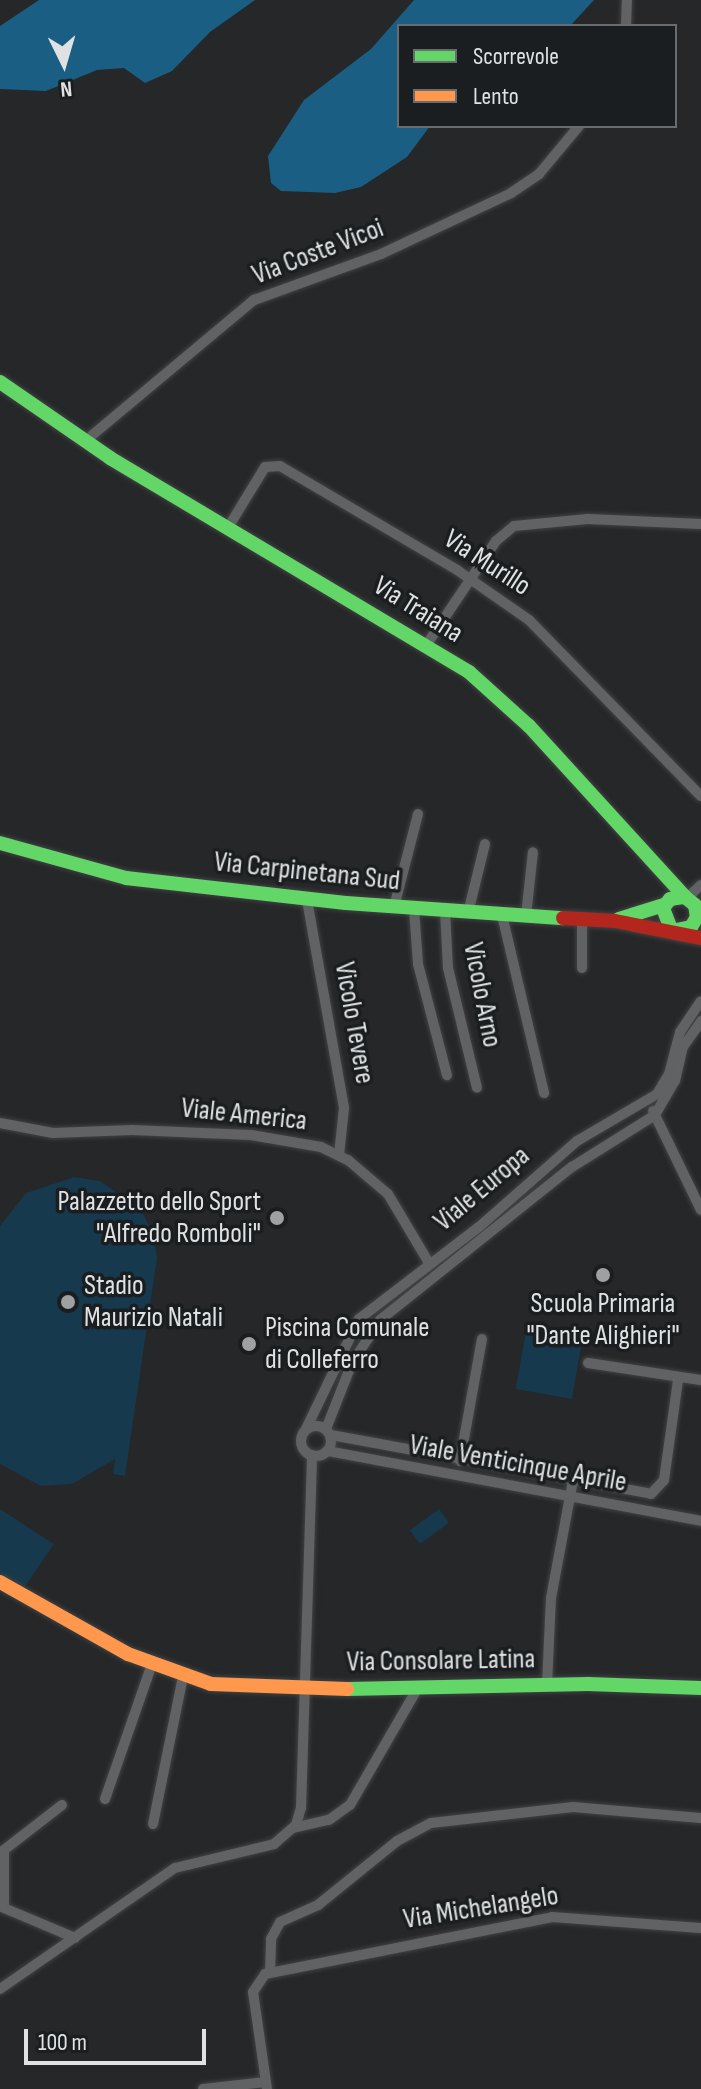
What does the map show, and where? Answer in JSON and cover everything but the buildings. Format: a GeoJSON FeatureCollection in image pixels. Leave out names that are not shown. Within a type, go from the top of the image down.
{"type":"FeatureCollection","features":[{"type":"Feature","properties":{"kind":"street"},"geometry":{"type":"LineString","coordinates":[[626,24],[627,0]]}},
{"type":"Feature","properties":{"kind":"street","name":"Via Coste Vicoi"},"geometry":{"type":"LineString","coordinates":[[84,442],[254,300],[381,254],[511,193],[539,174],[577,128]]}},
{"type":"Feature","properties":{"kind":"street","name":"Via Traiana"},"geometry":{"type":"LineString","coordinates":[[0,382],[110,458],[427,644],[512,709],[691,901]]}},
{"type":"Feature","properties":{"kind":"street","name":"Via Murillo"},"geometry":{"type":"LineString","coordinates":[[229,526],[265,467],[277,465],[471,579],[550,639],[701,796]]}},
{"type":"Feature","properties":{"kind":"street"},"geometry":{"type":"LineString","coordinates":[[427,644],[500,537],[527,522],[588,519],[701,524]]}},
{"type":"Feature","properties":{"kind":"street"},"geometry":{"type":"LineString","coordinates":[[394,907],[418,814]]}},
{"type":"Feature","properties":{"kind":"street","name":"Via Carpinetana Sud"},"geometry":{"type":"LineString","coordinates":[[0,843],[126,878],[307,900],[615,921],[674,930],[701,938]]}},
{"type":"Feature","properties":{"kind":"street"},"geometry":{"type":"LineString","coordinates":[[468,913],[485,844]]}},
{"type":"Feature","properties":{"kind":"street"},"geometry":{"type":"LineString","coordinates":[[526,916],[533,852]]}},
{"type":"Feature","properties":{"kind":"street","name":"Via Traiana"},"geometry":{"type":"LineString","coordinates":[[655,863],[665,904],[663,919],[674,930]]}},
{"type":"Feature","properties":{"kind":"street"},"geometry":{"type":"LineString","coordinates":[[674,930],[695,922],[691,901],[701,885]]}},
{"type":"Feature","properties":{"kind":"street","name":"Vicolo Tevere"},"geometry":{"type":"LineString","coordinates":[[307,900],[344,1108],[339,1155]]}},
{"type":"Feature","properties":{"kind":"street","name":"Via Carpinetana Sud"},"geometry":{"type":"LineString","coordinates":[[615,921],[665,904],[691,901]]}},
{"type":"Feature","properties":{"kind":"street"},"geometry":{"type":"LineString","coordinates":[[414,909],[416,958],[447,1075]]}},
{"type":"Feature","properties":{"kind":"street","name":"Vicolo Arno"},"geometry":{"type":"LineString","coordinates":[[445,911],[448,968],[477,1088]]}},
{"type":"Feature","properties":{"kind":"street"},"geometry":{"type":"LineString","coordinates":[[502,915],[544,1093]]}},
{"type":"Feature","properties":{"kind":"street"},"geometry":{"type":"LineString","coordinates":[[582,919],[582,968]]}},
{"type":"Feature","properties":{"kind":"street","name":"Viale Europa"},"geometry":{"type":"LineString","coordinates":[[306,1429],[352,1328],[429,1263],[479,1227],[577,1141],[648,1101],[662,1087],[678,1037],[701,1001]]}},
{"type":"Feature","properties":{"kind":"street","name":"Viale Europa"},"geometry":{"type":"LineString","coordinates":[[328,1451],[328,1432],[352,1363],[380,1320],[578,1162],[655,1115],[675,1081],[683,1047],[701,1021]]}},
{"type":"Feature","properties":{"kind":"street"},"geometry":{"type":"LineString","coordinates":[[648,1101],[701,1210]]}},
{"type":"Feature","properties":{"kind":"street","name":"Viale America"},"geometry":{"type":"LineString","coordinates":[[0,1123],[53,1133],[132,1130],[258,1136],[339,1155],[394,1200],[429,1263]]}},
{"type":"Feature","properties":{"kind":"street","name":"Viale Venticinque Aprile"},"geometry":{"type":"LineString","coordinates":[[460,1461],[482,1339]]}},
{"type":"Feature","properties":{"kind":"street"},"geometry":{"type":"LineString","coordinates":[[588,1363],[678,1380],[701,1380]]}},
{"type":"Feature","properties":{"kind":"street","name":"Viale Venticinque Aprile"},"geometry":{"type":"LineString","coordinates":[[306,1429],[460,1461],[646,1494],[657,1491],[664,1480],[678,1380]]}},
{"type":"Feature","properties":{"kind":"street"},"geometry":{"type":"LineString","coordinates":[[293,1828],[301,1808],[312,1455],[301,1442],[306,1429]]}},
{"type":"Feature","properties":{"kind":"street"},"geometry":{"type":"LineString","coordinates":[[312,1455],[328,1451]]}},
{"type":"Feature","properties":{"kind":"street","name":"Viale Venticinque Aprile"},"geometry":{"type":"LineString","coordinates":[[328,1451],[701,1521]]}},
{"type":"Feature","properties":{"kind":"street"},"geometry":{"type":"LineString","coordinates":[[547,1685],[551,1598],[573,1481]]}},
{"type":"Feature","properties":{"kind":"street","name":"Via Consolare Latina"},"geometry":{"type":"LineString","coordinates":[[0,1582],[152,1664],[183,1677],[225,1686],[416,1691],[547,1685],[701,1688]]}},
{"type":"Feature","properties":{"kind":"street"},"geometry":{"type":"LineString","coordinates":[[105,1799],[152,1664]]}},
{"type":"Feature","properties":{"kind":"street"},"geometry":{"type":"LineString","coordinates":[[153,1824],[183,1677]]}},
{"type":"Feature","properties":{"kind":"street"},"geometry":{"type":"LineString","coordinates":[[0,1989],[181,1865],[267,1847],[293,1828],[329,1820],[350,1805],[416,1691]]}},
{"type":"Feature","properties":{"kind":"street"},"geometry":{"type":"LineString","coordinates":[[62,1805],[4,1850],[2,1909],[75,1938]]}},
{"type":"Feature","properties":{"kind":"street"},"geometry":{"type":"LineString","coordinates":[[203,2089],[267,2086],[253,1992],[256,1980],[270,1972],[271,1939],[280,1922],[318,1905],[397,1841],[431,1823],[573,1807],[701,1818]]}},
{"type":"Feature","properties":{"kind":"street","name":"Via Michelangelo"},"geometry":{"type":"LineString","coordinates":[[270,1972],[552,1917],[701,1928]]}},
{"type":"Feature","properties":{"kind":"shaded area"},"geometry":{"type":"Polygon","coordinates":[[[39,0],[255,0],[210,32],[172,71],[145,83],[124,68],[97,70],[46,91],[0,89],[0,26],[39,0]]]}},
{"type":"Feature","properties":{"kind":"shaded area"},"geometry":{"type":"Polygon","coordinates":[[[414,0],[594,0],[572,24],[397,24],[397,128],[429,128],[407,157],[361,187],[335,193],[281,191],[271,183],[268,156],[304,100],[371,49],[414,0]]]}},
{"type":"Feature","properties":{"kind":"shaded area"},"geometry":{"type":"Polygon","coordinates":[[[74,1177],[100,1181],[141,1210],[153,1233],[157,1258],[125,1476],[113,1474],[115,1459],[72,1484],[41,1486],[0,1464],[0,1226],[26,1193],[74,1177]]]}},
{"type":"Feature","properties":{"kind":"shaded area"},"geometry":{"type":"Polygon","coordinates":[[[527,1325],[583,1335],[572,1399],[516,1389],[527,1325]]]}},
{"type":"Feature","properties":{"kind":"shaded area"},"geometry":{"type":"Polygon","coordinates":[[[0,1509],[54,1544],[24,1588],[0,1574],[0,1509]]]}},
{"type":"Feature","properties":{"kind":"shaded area"},"geometry":{"type":"Polygon","coordinates":[[[439,1509],[449,1523],[420,1544],[410,1530],[439,1509]]]}},
{"type":"Feature","properties":{"kind":"traffic: fast"},"geometry":{"type":"LineString","coordinates":[[0,382],[110,458],[469,672],[529,726],[685,897]]}},
{"type":"Feature","properties":{"kind":"traffic: fast"},"geometry":{"type":"LineString","coordinates":[[0,843],[126,878],[346,903],[563,918]]}},
{"type":"Feature","properties":{"kind":"traffic: fast"},"geometry":{"type":"LineString","coordinates":[[671,929],[663,908],[670,899],[685,897],[695,905],[697,917],[691,927],[677,930]]}},
{"type":"Feature","properties":{"kind":"traffic: fast"},"geometry":{"type":"LineString","coordinates":[[619,919],[664,905]]}},
{"type":"Feature","properties":{"kind":"traffic: fast"},"geometry":{"type":"LineString","coordinates":[[347,1689],[588,1684],[701,1688]]}},
{"type":"Feature","properties":{"kind":"traffic: slow"},"geometry":{"type":"LineString","coordinates":[[0,1582],[128,1654],[211,1684],[347,1689]]}},
{"type":"Feature","properties":{"kind":"traffic: jam"},"geometry":{"type":"LineString","coordinates":[[563,918],[615,921],[701,938]]}},
{"type":"Feature","properties":{"kind":"place","name":"Palazzetto dello Sport \"Alfredo Romboli\""},"geometry":{"type":"Point","coordinates":[277,1218]}},
{"type":"Feature","properties":{"kind":"place","name":"Scuola Primaria \"Dante Alighieri\""},"geometry":{"type":"Point","coordinates":[603,1275]}},
{"type":"Feature","properties":{"kind":"place","name":"Stadio Maurizio Natali"},"geometry":{"type":"Point","coordinates":[68,1302]}},
{"type":"Feature","properties":{"kind":"place","name":"Piscina Comunale di Colleferro"},"geometry":{"type":"Point","coordinates":[249,1344]}}]}
